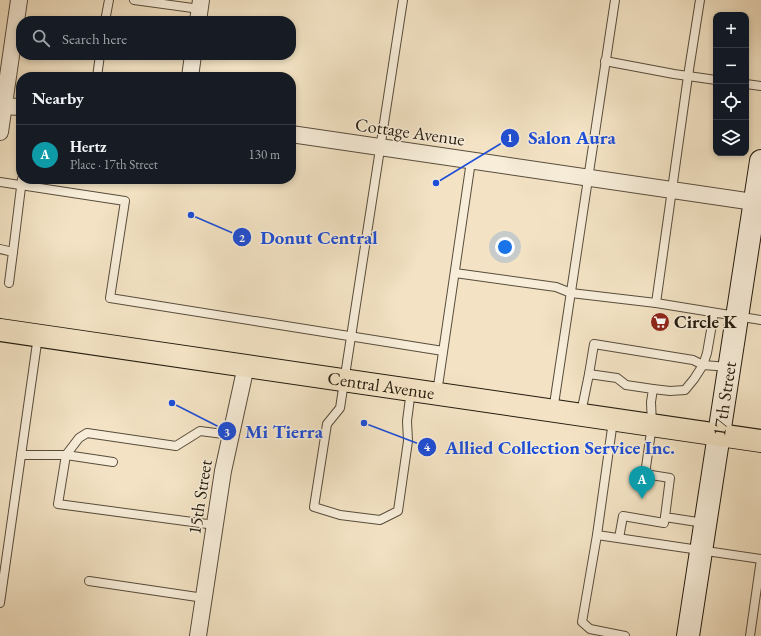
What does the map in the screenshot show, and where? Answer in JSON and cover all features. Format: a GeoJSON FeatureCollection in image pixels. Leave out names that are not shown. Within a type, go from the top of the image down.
{"type":"FeatureCollection","features":[{"type":"Feature","properties":{"kind":"main road","name":"Central Avenue"},"geometry":{"type":"LineString","coordinates":[[0,330],[761,441]]}},
{"type":"Feature","properties":{"kind":"street"},"geometry":{"type":"LineString","coordinates":[[16,16],[19,0]]}},
{"type":"Feature","properties":{"kind":"street"},"geometry":{"type":"LineString","coordinates":[[0,132],[2,106],[16,19]]}},
{"type":"Feature","properties":{"kind":"street"},"geometry":{"type":"LineString","coordinates":[[191,72],[192,60]]}},
{"type":"Feature","properties":{"kind":"street"},"geometry":{"type":"LineString","coordinates":[[2,106],[16,107]]}},
{"type":"Feature","properties":{"kind":"street","name":"Cottage Avenue"},"geometry":{"type":"LineString","coordinates":[[296,135],[758,202]]}},
{"type":"Feature","properties":{"kind":"street","name":"17th Street"},"geometry":{"type":"LineString","coordinates":[[688,636],[737,317],[758,202],[761,161]]}},
{"type":"Feature","properties":{"kind":"street","name":"15th Street"},"geometry":{"type":"LineString","coordinates":[[198,636],[223,471],[246,366]]}},
{"type":"Feature","properties":{"kind":"lane"},"geometry":{"type":"LineString","coordinates":[[106,16],[108,0]]}},
{"type":"Feature","properties":{"kind":"lane"},"geometry":{"type":"LineString","coordinates":[[137,0],[200,10]]}},
{"type":"Feature","properties":{"kind":"lane"},"geometry":{"type":"LineString","coordinates":[[403,0],[340,408],[327,424],[314,507],[340,515],[380,520],[398,511],[408,441],[406,421],[411,390]]}},
{"type":"Feature","properties":{"kind":"lane"},"geometry":{"type":"LineString","coordinates":[[553,411],[615,0]]}},
{"type":"Feature","properties":{"kind":"lane"},"geometry":{"type":"LineString","coordinates":[[656,304],[700,0]]}},
{"type":"Feature","properties":{"kind":"lane"},"geometry":{"type":"LineString","coordinates":[[98,72],[99,60]]}},
{"type":"Feature","properties":{"kind":"lane"},"geometry":{"type":"LineString","coordinates":[[605,61],[713,80]]}},
{"type":"Feature","properties":{"kind":"lane"},"geometry":{"type":"LineString","coordinates":[[749,84],[761,86]]}},
{"type":"Feature","properties":{"kind":"lane"},"geometry":{"type":"LineString","coordinates":[[437,394],[471,161]]}},
{"type":"Feature","properties":{"kind":"lane"},"geometry":{"type":"LineString","coordinates":[[0,182],[16,182]]}},
{"type":"Feature","properties":{"kind":"lane"},"geometry":{"type":"LineString","coordinates":[[9,283],[21,184]]}},
{"type":"Feature","properties":{"kind":"lane"},"geometry":{"type":"LineString","coordinates":[[32,184],[125,201],[110,298],[443,351]]}},
{"type":"Feature","properties":{"kind":"lane"},"geometry":{"type":"LineString","coordinates":[[0,248],[13,252]]}},
{"type":"Feature","properties":{"kind":"lane"},"geometry":{"type":"LineString","coordinates":[[455,273],[556,287],[571,293],[761,320]]}},
{"type":"Feature","properties":{"kind":"lane"},"geometry":{"type":"LineString","coordinates":[[589,374],[617,378],[626,385],[670,392],[685,390],[703,365],[707,353],[714,313]]}},
{"type":"Feature","properties":{"kind":"lane"},"geometry":{"type":"LineString","coordinates":[[0,603],[38,335]]}},
{"type":"Feature","properties":{"kind":"lane"},"geometry":{"type":"LineString","coordinates":[[580,415],[594,344],[693,360],[703,365],[729,367]]}},
{"type":"Feature","properties":{"kind":"lane"},"geometry":{"type":"LineString","coordinates":[[619,538],[623,516],[664,522],[670,478],[644,474],[652,425],[651,402],[653,389]]}},
{"type":"Feature","properties":{"kind":"lane"},"geometry":{"type":"LineString","coordinates":[[613,420],[582,622],[590,629],[625,636]]}},
{"type":"Feature","properties":{"kind":"lane"},"geometry":{"type":"LineString","coordinates":[[215,525],[58,504],[66,455],[79,438],[87,433],[176,446],[200,431],[231,436]]}},
{"type":"Feature","properties":{"kind":"lane"},"geometry":{"type":"LineString","coordinates":[[21,455],[66,455],[113,462]]}},
{"type":"Feature","properties":{"kind":"lane"},"geometry":{"type":"LineString","coordinates":[[664,517],[705,523]]}},
{"type":"Feature","properties":{"kind":"lane"},"geometry":{"type":"LineString","coordinates":[[596,535],[761,559],[750,636]]}},
{"type":"Feature","properties":{"kind":"lane"},"geometry":{"type":"LineString","coordinates":[[89,581],[204,598]]}},
{"type":"Feature","properties":{"kind":"place","name":"Salon Aura"},"geometry":{"type":"Point","coordinates":[436,183]}},
{"type":"Feature","properties":{"kind":"place","name":"Donut Central"},"geometry":{"type":"Point","coordinates":[191,215]}},
{"type":"Feature","properties":{"kind":"place","name":"Circle K"},"geometry":{"type":"Point","coordinates":[660,322]}},
{"type":"Feature","properties":{"kind":"place","name":"Mi Tierra"},"geometry":{"type":"Point","coordinates":[172,403]}},
{"type":"Feature","properties":{"kind":"place","name":"Allied Collection Service Inc."},"geometry":{"type":"Point","coordinates":[364,423]}},
{"type":"Feature","properties":{"kind":"place","name":"Hertz"},"geometry":{"type":"Point","coordinates":[642,499]}}]}
